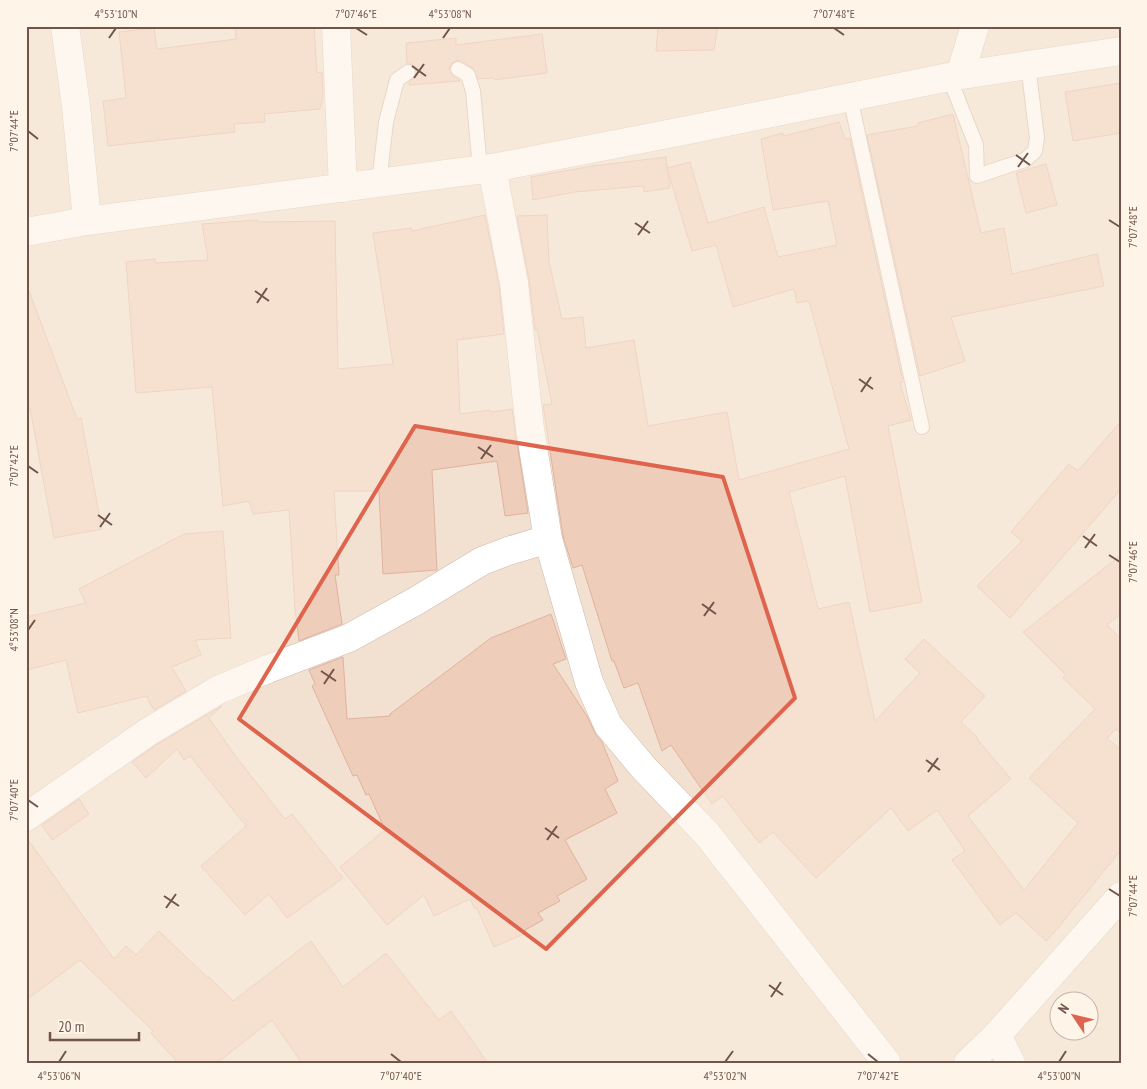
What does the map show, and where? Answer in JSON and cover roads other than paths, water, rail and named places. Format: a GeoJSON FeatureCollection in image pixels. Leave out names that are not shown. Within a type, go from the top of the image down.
{"type":"FeatureCollection","features":[{"type":"Feature","properties":{"kind":"street"},"geometry":{"type":"LineString","coordinates":[[65,26],[76,106],[87,221]]}},
{"type":"Feature","properties":{"kind":"street"},"geometry":{"type":"LineString","coordinates":[[336,26],[343,188]]}},
{"type":"Feature","properties":{"kind":"street"},"geometry":{"type":"LineString","coordinates":[[954,76],[975,26]]}},
{"type":"Feature","properties":{"kind":"street"},"geometry":{"type":"LineString","coordinates":[[26,232],[87,221],[379,184],[486,168],[683,131],[954,76],[1121,51]]}},
{"type":"Feature","properties":{"kind":"street"},"geometry":{"type":"LineString","coordinates":[[486,168],[514,284],[530,429],[548,539],[589,682],[608,725],[642,766],[707,834],[887,1063]]}},
{"type":"Feature","properties":{"kind":"street"},"geometry":{"type":"LineString","coordinates":[[26,817],[148,732],[218,690],[349,638],[416,601],[482,561],[548,539]]}},
{"type":"Feature","properties":{"kind":"street"},"geometry":{"type":"LineString","coordinates":[[968,1063],[997,1034],[1121,896]]}},
{"type":"Feature","properties":{"kind":"street"},"geometry":{"type":"LineString","coordinates":[[997,1034],[1010,1063]]}},
{"type":"Feature","properties":{"kind":"lane"},"geometry":{"type":"LineString","coordinates":[[954,76],[976,145],[977,176],[1025,160],[1035,151],[1037,138],[1028,65]]}},
{"type":"Feature","properties":{"kind":"lane"},"geometry":{"type":"LineString","coordinates":[[458,69],[468,75],[473,91],[486,168]]}},
{"type":"Feature","properties":{"kind":"lane"},"geometry":{"type":"LineString","coordinates":[[379,184],[386,122],[397,80],[408,72]]}},
{"type":"Feature","properties":{"kind":"lane"},"geometry":{"type":"LineString","coordinates":[[850,97],[922,428]]}}]}
